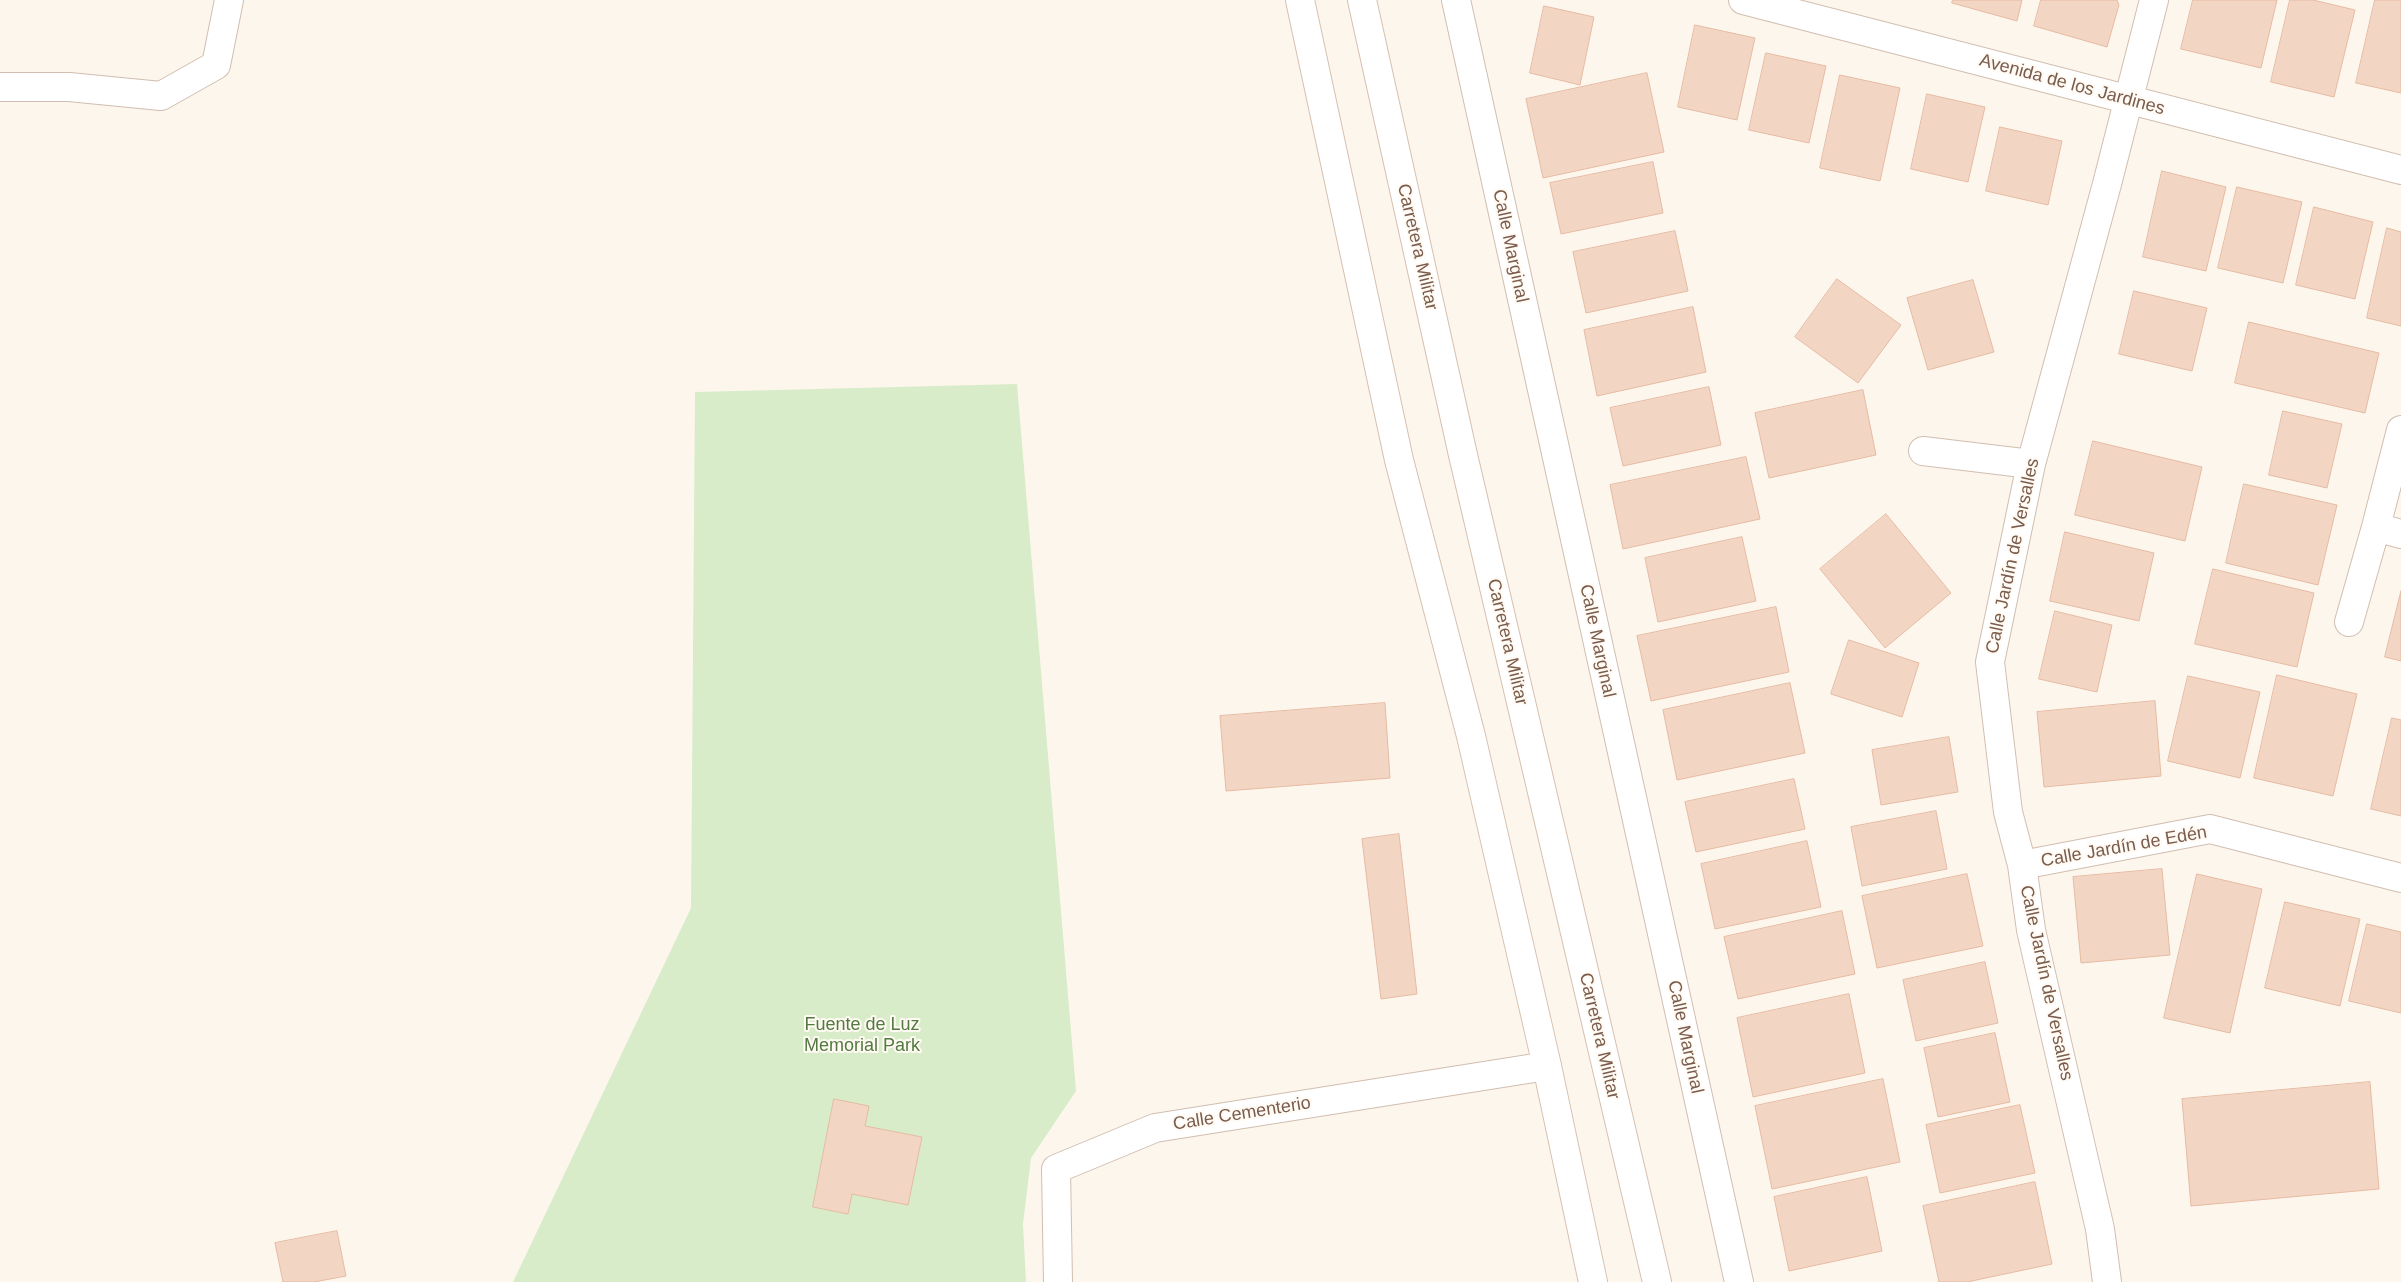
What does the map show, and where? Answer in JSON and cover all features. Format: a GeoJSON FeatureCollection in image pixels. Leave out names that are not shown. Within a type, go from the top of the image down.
{"type":"FeatureCollection","features":[{"type":"Feature","properties":{"kind":"street"},"geometry":{"type":"LineString","coordinates":[[0,87],[68,87],[161,96],[216,64],[229,0]]}},
{"type":"Feature","properties":{"kind":"street"},"geometry":{"type":"LineString","coordinates":[[1300,0],[1399,460],[1470,736],[1547,1066],[1593,1282]]}},
{"type":"Feature","properties":{"kind":"street","name":"Carretera Militar"},"geometry":{"type":"LineString","coordinates":[[1362,0],[1463,455],[1657,1282]]}},
{"type":"Feature","properties":{"kind":"street","name":"Calle Marginal"},"geometry":{"type":"LineString","coordinates":[[1456,0],[1739,1282]]}},
{"type":"Feature","properties":{"kind":"street","name":"Avenida de los Jardines"},"geometry":{"type":"LineString","coordinates":[[1743,0],[2401,170]]}},
{"type":"Feature","properties":{"kind":"street","name":"Calle Jardín de Versalles"},"geometry":{"type":"LineString","coordinates":[[2107,1282],[2100,1229],[2031,930],[2022,865],[2008,812],[1990,662],[2032,464],[2154,0]]}},
{"type":"Feature","properties":{"kind":"street"},"geometry":{"type":"LineString","coordinates":[[2348,622],[2389,530],[2401,430]]}},
{"type":"Feature","properties":{"kind":"street"},"geometry":{"type":"LineString","coordinates":[[1923,451],[2032,464]]}},
{"type":"Feature","properties":{"kind":"street","name":"Calle Jardín de Edén"},"geometry":{"type":"LineString","coordinates":[[2022,865],[2210,829],[2401,878]]}},
{"type":"Feature","properties":{"kind":"street","name":"Calle Cementerio"},"geometry":{"type":"LineString","coordinates":[[1058,1282],[1056,1169],[1155,1128],[1547,1066]]}},
{"type":"Feature","properties":{"kind":"green space","name":"Fuente de Luz Memorial Park"},"geometry":{"type":"Polygon","coordinates":[[[1017,384],[1076,1091],[1031,1158],[1023,1224],[1026,1282],[513,1282],[691,908],[695,392],[1017,384]]]}},
{"type":"Feature","properties":{"kind":"building"},"geometry":{"type":"Polygon","coordinates":[[[1953,0],[2022,0],[2017,21],[1952,3],[1953,0]]]}},
{"type":"Feature","properties":{"kind":"building"},"geometry":{"type":"Polygon","coordinates":[[[2041,0],[2117,0],[2119,5],[2107,47],[2034,26],[2041,0]]]}},
{"type":"Feature","properties":{"kind":"building"},"geometry":{"type":"Polygon","coordinates":[[[2193,0],[2277,0],[2261,68],[2181,49],[2193,0]]]}},
{"type":"Feature","properties":{"kind":"building"},"geometry":{"type":"Polygon","coordinates":[[[2290,0],[2313,0],[2355,10],[2334,97],[2271,82],[2290,0]]]}},
{"type":"Feature","properties":{"kind":"building"},"geometry":{"type":"Polygon","coordinates":[[[2375,0],[2401,0],[2401,93],[2356,83],[2375,0]]]}},
{"type":"Feature","properties":{"kind":"building"},"geometry":{"type":"Polygon","coordinates":[[[1544,6],[1594,17],[1580,85],[1530,73],[1544,6]]]}},
{"type":"Feature","properties":{"kind":"building"},"geometry":{"type":"Polygon","coordinates":[[[1695,25],[1755,38],[1737,120],[1678,107],[1695,25]]]}},
{"type":"Feature","properties":{"kind":"building"},"geometry":{"type":"Polygon","coordinates":[[[1766,53],[1826,66],[1809,143],[1749,130],[1766,53]]]}},
{"type":"Feature","properties":{"kind":"building"},"geometry":{"type":"Polygon","coordinates":[[[1647,73],[1664,152],[1543,178],[1526,99],[1647,73]]]}},
{"type":"Feature","properties":{"kind":"building"},"geometry":{"type":"Polygon","coordinates":[[[1840,75],[1900,88],[1880,181],[1820,168],[1840,75]]]}},
{"type":"Feature","properties":{"kind":"building"},"geometry":{"type":"Polygon","coordinates":[[[1927,94],[1985,107],[1968,182],[1911,169],[1927,94]]]}},
{"type":"Feature","properties":{"kind":"building"},"geometry":{"type":"Polygon","coordinates":[[[2000,127],[2062,141],[2048,205],[1986,191],[2000,127]]]}},
{"type":"Feature","properties":{"kind":"building"},"geometry":{"type":"Polygon","coordinates":[[[1653,162],[1663,213],[1561,234],[1550,183],[1653,162]]]}},
{"type":"Feature","properties":{"kind":"building"},"geometry":{"type":"Polygon","coordinates":[[[2162,171],[2226,187],[2206,271],[2143,257],[2162,171]]]}},
{"type":"Feature","properties":{"kind":"building"},"geometry":{"type":"Polygon","coordinates":[[[2237,187],[2302,202],[2283,283],[2218,268],[2237,187]]]}},
{"type":"Feature","properties":{"kind":"building"},"geometry":{"type":"Polygon","coordinates":[[[2314,207],[2373,222],[2355,299],[2296,285],[2314,207]]]}},
{"type":"Feature","properties":{"kind":"building"},"geometry":{"type":"Polygon","coordinates":[[[2387,228],[2401,232],[2401,326],[2367,318],[2387,228]]]}},
{"type":"Feature","properties":{"kind":"building"},"geometry":{"type":"Polygon","coordinates":[[[1675,231],[1688,291],[1586,313],[1573,252],[1675,231]]]}},
{"type":"Feature","properties":{"kind":"building"},"geometry":{"type":"Polygon","coordinates":[[[1837,279],[1901,325],[1858,383],[1795,337],[1837,279]]]}},
{"type":"Feature","properties":{"kind":"building"},"geometry":{"type":"Polygon","coordinates":[[[1973,280],[1994,352],[1928,370],[1907,298],[1973,280]]]}},
{"type":"Feature","properties":{"kind":"building"},"geometry":{"type":"Polygon","coordinates":[[[2134,291],[2207,308],[2192,371],[2119,354],[2134,291]]]}},
{"type":"Feature","properties":{"kind":"building"},"geometry":{"type":"Polygon","coordinates":[[[1693,307],[1706,372],[1597,396],[1584,330],[1693,307]]]}},
{"type":"Feature","properties":{"kind":"building"},"geometry":{"type":"Polygon","coordinates":[[[2249,322],[2379,353],[2365,413],[2235,383],[2249,322]]]}},
{"type":"Feature","properties":{"kind":"building"},"geometry":{"type":"Polygon","coordinates":[[[1709,387],[1721,445],[1623,466],[1610,408],[1709,387]]]}},
{"type":"Feature","properties":{"kind":"building"},"geometry":{"type":"Polygon","coordinates":[[[1863,390],[1876,455],[1769,478],[1755,413],[1863,390]]]}},
{"type":"Feature","properties":{"kind":"building"},"geometry":{"type":"Polygon","coordinates":[[[2283,411],[2342,424],[2327,488],[2269,475],[2283,411]]]}},
{"type":"Feature","properties":{"kind":"building"},"geometry":{"type":"Polygon","coordinates":[[[2093,441],[2202,467],[2185,541],[2075,515],[2093,441]]]}},
{"type":"Feature","properties":{"kind":"building"},"geometry":{"type":"Polygon","coordinates":[[[1746,457],[1760,519],[1623,549],[1610,485],[1746,457]]]}},
{"type":"Feature","properties":{"kind":"building"},"geometry":{"type":"Polygon","coordinates":[[[2244,484],[2337,505],[2318,585],[2226,563],[2244,484]]]}},
{"type":"Feature","properties":{"kind":"building"},"geometry":{"type":"Polygon","coordinates":[[[1886,514],[1951,593],[1885,648],[1820,569],[1886,514]]]}},
{"type":"Feature","properties":{"kind":"building"},"geometry":{"type":"Polygon","coordinates":[[[2065,532],[2154,553],[2139,621],[2050,601],[2065,532]]]}},
{"type":"Feature","properties":{"kind":"building"},"geometry":{"type":"Polygon","coordinates":[[[1742,537],[1756,601],[1658,622],[1645,558],[1742,537]]]}},
{"type":"Feature","properties":{"kind":"building"},"geometry":{"type":"Polygon","coordinates":[[[2213,569],[2314,593],[2297,667],[2195,644],[2213,569]]]}},
{"type":"Feature","properties":{"kind":"building"},"geometry":{"type":"Polygon","coordinates":[[[2401,591],[2401,661],[2385,657],[2401,591]]]}},
{"type":"Feature","properties":{"kind":"building"},"geometry":{"type":"Polygon","coordinates":[[[1776,607],[1789,672],[1651,701],[1637,636],[1776,607]]]}},
{"type":"Feature","properties":{"kind":"building"},"geometry":{"type":"Polygon","coordinates":[[[2055,611],[2112,625],[2097,692],[2039,679],[2055,611]]]}},
{"type":"Feature","properties":{"kind":"building"},"geometry":{"type":"Polygon","coordinates":[[[1849,640],[1919,663],[1902,717],[1831,694],[1849,640]]]}},
{"type":"Feature","properties":{"kind":"building"},"geometry":{"type":"Polygon","coordinates":[[[2277,675],[2357,694],[2333,796],[2254,778],[2277,675]]]}},
{"type":"Feature","properties":{"kind":"building"},"geometry":{"type":"Polygon","coordinates":[[[2188,676],[2260,692],[2240,778],[2168,761],[2188,676]]]}},
{"type":"Feature","properties":{"kind":"building"},"geometry":{"type":"Polygon","coordinates":[[[1790,683],[1805,753],[1677,780],[1663,710],[1790,683]]]}},
{"type":"Feature","properties":{"kind":"building"},"geometry":{"type":"Polygon","coordinates":[[[2155,701],[2161,776],[2044,787],[2037,712],[2155,701]]]}},
{"type":"Feature","properties":{"kind":"building"},"geometry":{"type":"Polygon","coordinates":[[[1385,703],[1390,778],[1226,791],[1220,716],[1385,703]]]}},
{"type":"Feature","properties":{"kind":"building"},"geometry":{"type":"Polygon","coordinates":[[[2392,718],[2401,720],[2401,816],[2371,809],[2392,718]]]}},
{"type":"Feature","properties":{"kind":"building"},"geometry":{"type":"Polygon","coordinates":[[[1949,737],[1958,792],[1881,805],[1872,750],[1949,737]]]}},
{"type":"Feature","properties":{"kind":"building"},"geometry":{"type":"Polygon","coordinates":[[[1794,779],[1805,829],[1696,852],[1685,802],[1794,779]]]}},
{"type":"Feature","properties":{"kind":"building"},"geometry":{"type":"Polygon","coordinates":[[[1936,811],[1947,869],[1862,886],[1851,827],[1936,811]]]}},
{"type":"Feature","properties":{"kind":"building"},"geometry":{"type":"Polygon","coordinates":[[[1399,834],[1417,994],[1381,999],[1362,839],[1399,834]]]}},
{"type":"Feature","properties":{"kind":"building"},"geometry":{"type":"Polygon","coordinates":[[[1807,841],[1821,907],[1715,929],[1701,864],[1807,841]]]}},
{"type":"Feature","properties":{"kind":"building"},"geometry":{"type":"Polygon","coordinates":[[[2162,869],[2170,955],[2081,963],[2073,877],[2162,869]]]}},
{"type":"Feature","properties":{"kind":"building"},"geometry":{"type":"Polygon","coordinates":[[[1967,874],[1983,946],[1877,968],[1862,896],[1967,874]]]}},
{"type":"Feature","properties":{"kind":"building"},"geometry":{"type":"Polygon","coordinates":[[[2197,874],[2262,889],[2230,1033],[2164,1018],[2197,874]]]}},
{"type":"Feature","properties":{"kind":"building"},"geometry":{"type":"Polygon","coordinates":[[[2285,902],[2360,919],[2340,1006],[2265,988],[2285,902]]]}},
{"type":"Feature","properties":{"kind":"building"},"geometry":{"type":"Polygon","coordinates":[[[1842,911],[1855,974],[1738,999],[1724,937],[1842,911]]]}},
{"type":"Feature","properties":{"kind":"building"},"geometry":{"type":"Polygon","coordinates":[[[2367,924],[2401,932],[2401,1013],[2349,1001],[2367,924]]]}},
{"type":"Feature","properties":{"kind":"building"},"geometry":{"type":"Polygon","coordinates":[[[1985,962],[1998,1023],[1916,1041],[1903,980],[1985,962]]]}},
{"type":"Feature","properties":{"kind":"building"},"geometry":{"type":"Polygon","coordinates":[[[1849,994],[1865,1073],[1753,1097],[1737,1018],[1849,994]]]}},
{"type":"Feature","properties":{"kind":"building"},"geometry":{"type":"Polygon","coordinates":[[[1995,1033],[2010,1102],[1938,1117],[1924,1048],[1995,1033]]]}},
{"type":"Feature","properties":{"kind":"building"},"geometry":{"type":"Polygon","coordinates":[[[1883,1079],[1900,1162],[1772,1189],[1755,1106],[1883,1079]]]}},
{"type":"Feature","properties":{"kind":"building"},"geometry":{"type":"Polygon","coordinates":[[[2370,1082],[2379,1189],[2191,1206],[2182,1099],[2370,1082]]]}},
{"type":"Feature","properties":{"kind":"building"},"geometry":{"type":"Polygon","coordinates":[[[834,1099],[869,1106],[865,1126],[922,1137],[908,1205],[852,1194],[848,1214],[813,1207],[834,1099]]]}},
{"type":"Feature","properties":{"kind":"building"},"geometry":{"type":"Polygon","coordinates":[[[2020,1105],[2035,1173],[1940,1193],[1926,1125],[2020,1105]]]}},
{"type":"Feature","properties":{"kind":"building"},"geometry":{"type":"Polygon","coordinates":[[[1867,1177],[1882,1251],[1789,1271],[1774,1197],[1867,1177]]]}},
{"type":"Feature","properties":{"kind":"building"},"geometry":{"type":"Polygon","coordinates":[[[2035,1182],[2052,1264],[1967,1282],[1939,1282],[1923,1206],[2035,1182]]]}},
{"type":"Feature","properties":{"kind":"building"},"geometry":{"type":"Polygon","coordinates":[[[337,1231],[346,1276],[314,1282],[283,1282],[275,1243],[337,1231]]]}}]}
